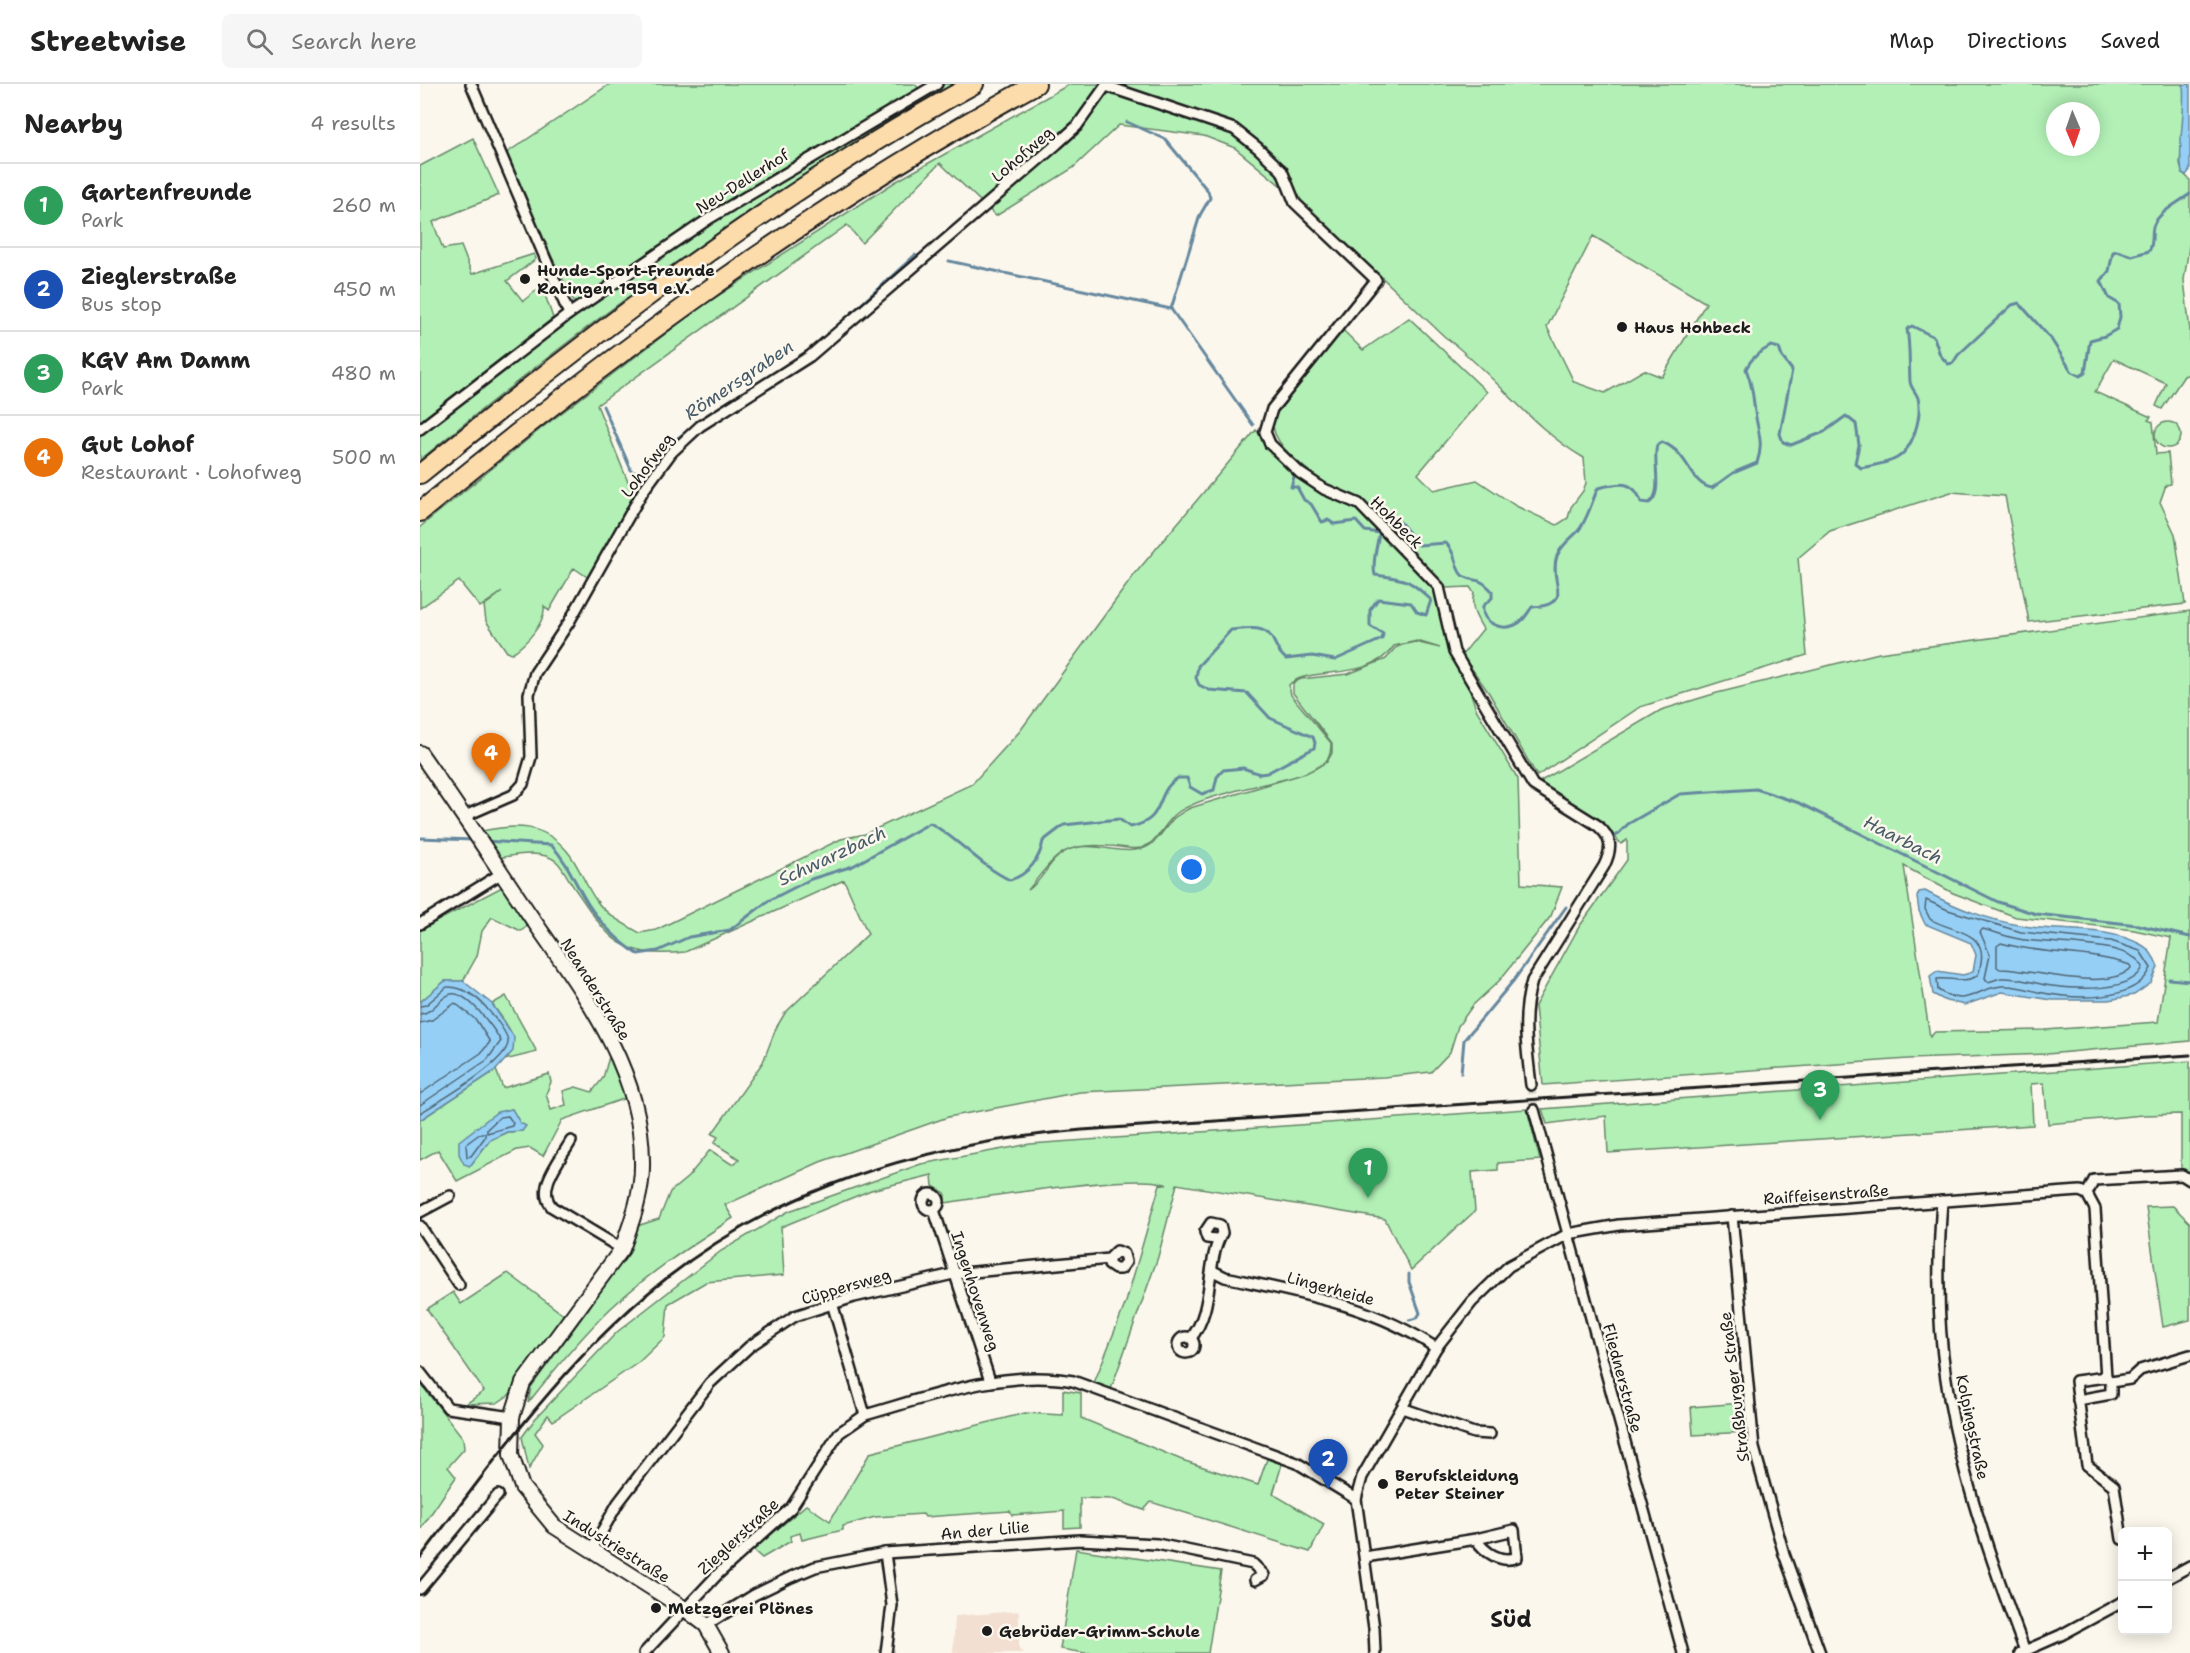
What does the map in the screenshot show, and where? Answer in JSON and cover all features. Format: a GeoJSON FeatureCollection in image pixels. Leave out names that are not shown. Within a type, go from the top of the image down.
{"type":"FeatureCollection","features":[{"type":"Feature","properties":{"kind":"highway"},"geometry":{"type":"LineString","coordinates":[[420,474],[551,368],[660,287],[808,185],[974,84]]}},
{"type":"Feature","properties":{"kind":"highway"},"geometry":{"type":"LineString","coordinates":[[420,512],[602,366],[724,277],[924,148],[1036,84]]}},
{"type":"Feature","properties":{"kind":"street"},"geometry":{"type":"LineString","coordinates":[[471,84],[569,314]]}},
{"type":"Feature","properties":{"kind":"street","name":"Neu-Dellerhof"},"geometry":{"type":"LineString","coordinates":[[420,429],[569,314],[710,218],[937,84]]}},
{"type":"Feature","properties":{"kind":"street","name":"Hohbeck"},"geometry":{"type":"LineString","coordinates":[[1107,85],[1234,129],[1282,171],[1295,203],[1376,280],[1272,409],[1265,432],[1270,444],[1300,474],[1324,489],[1359,504],[1376,519],[1439,587],[1454,652],[1533,785],[1596,825],[1605,832],[1610,841],[1611,849],[1604,866],[1532,981],[1525,1001],[1525,1029],[1531,1085]]}},
{"type":"Feature","properties":{"kind":"street","name":"Lohofweg"},"geometry":{"type":"LineString","coordinates":[[465,816],[513,795],[523,784],[529,770],[532,750],[529,694],[531,683],[569,622],[643,491],[671,453],[700,426],[784,374],[823,345],[1064,138],[1077,126],[1107,85]]}},
{"type":"Feature","properties":{"kind":"street","name":"Neanderstraße"},"geometry":{"type":"LineString","coordinates":[[420,753],[465,816],[590,1004],[619,1058],[636,1109],[642,1161],[639,1199],[622,1249],[529,1373],[517,1395],[512,1418]]}},
{"type":"Feature","properties":{"kind":"street"},"geometry":{"type":"LineString","coordinates":[[420,924],[502,873]]}},
{"type":"Feature","properties":{"kind":"street","name":"Fliednerstraße"},"geometry":{"type":"LineString","coordinates":[[1534,1110],[1683,1653]]}},
{"type":"Feature","properties":{"kind":"street"},"geometry":{"type":"LineString","coordinates":[[571,1141],[546,1186],[546,1198],[552,1207],[622,1249]]}},
{"type":"Feature","properties":{"kind":"street"},"geometry":{"type":"LineString","coordinates":[[2079,1400],[2106,1397],[2111,1394],[2095,1209],[2087,1194],[2094,1180],[2186,1178]]}},
{"type":"Feature","properties":{"kind":"street","name":"Raiffeisenstraße"},"geometry":{"type":"LineString","coordinates":[[1356,1499],[1362,1477],[1436,1348],[1472,1302],[1509,1266],[1568,1234],[1619,1225],[1732,1216],[2073,1191],[2087,1194]]}},
{"type":"Feature","properties":{"kind":"street"},"geometry":{"type":"LineString","coordinates":[[420,1212],[450,1196]]}},
{"type":"Feature","properties":{"kind":"street","name":"Kolpingstraße"},"geometry":{"type":"LineString","coordinates":[[1942,1201],[1938,1289],[1953,1417],[1975,1509],[2022,1652]]}},
{"type":"Feature","properties":{"kind":"street","name":"Ingenhovenweg"},"geometry":{"type":"LineString","coordinates":[[934,1210],[953,1274],[990,1381]]}},
{"type":"Feature","properties":{"kind":"street","name":"Straßburger Straße"},"geometry":{"type":"LineString","coordinates":[[1732,1216],[1754,1448],[1777,1532],[1820,1653]]}},
{"type":"Feature","properties":{"kind":"street"},"geometry":{"type":"LineString","coordinates":[[420,1226],[459,1285]]}},
{"type":"Feature","properties":{"kind":"street"},"geometry":{"type":"LineString","coordinates":[[1191,1338],[1198,1331],[1213,1271],[1216,1239]]}},
{"type":"Feature","properties":{"kind":"street","name":"Cüppersweg"},"geometry":{"type":"LineString","coordinates":[[592,1549],[618,1503],[710,1383],[772,1330],[795,1316],[832,1303],[953,1274],[1108,1258]]}},
{"type":"Feature","properties":{"kind":"street","name":"Lingerheide"},"geometry":{"type":"LineString","coordinates":[[1213,1271],[1225,1277],[1356,1308],[1394,1323],[1436,1348]]}},
{"type":"Feature","properties":{"kind":"street"},"geometry":{"type":"LineString","coordinates":[[832,1303],[865,1415]]}},
{"type":"Feature","properties":{"kind":"street"},"geometry":{"type":"LineString","coordinates":[[2120,1527],[2114,1486],[2087,1465],[2076,1381],[2130,1379],[2140,1370],[2190,1355]]}},
{"type":"Feature","properties":{"kind":"street"},"geometry":{"type":"LineString","coordinates":[[420,1372],[448,1408],[512,1418]]}},
{"type":"Feature","properties":{"kind":"street","name":"Zieglerstraße"},"geometry":{"type":"LineString","coordinates":[[644,1653],[718,1574],[791,1508],[839,1433],[865,1415],[990,1381],[1040,1376],[1073,1381],[1298,1463],[1356,1499]]}},
{"type":"Feature","properties":{"kind":"street"},"geometry":{"type":"LineString","coordinates":[[1402,1408],[1474,1433],[1490,1434]]}},
{"type":"Feature","properties":{"kind":"street","name":"Industriestraße"},"geometry":{"type":"LineString","coordinates":[[512,1418],[511,1455],[522,1487],[554,1526],[685,1609],[706,1625],[722,1653]]}},
{"type":"Feature","properties":{"kind":"street"},"geometry":{"type":"LineString","coordinates":[[420,1589],[498,1495]]}},
{"type":"Feature","properties":{"kind":"street"},"geometry":{"type":"LineString","coordinates":[[1356,1499],[1365,1557],[1375,1653]]}},
{"type":"Feature","properties":{"kind":"street"},"geometry":{"type":"LineString","coordinates":[[1365,1557],[1476,1539],[1514,1530],[1517,1557],[1506,1560],[1496,1557],[1482,1549],[1476,1539]]}},
{"type":"Feature","properties":{"kind":"street","name":"An der Lilie"},"geometry":{"type":"LineString","coordinates":[[706,1625],[754,1595],[791,1577],[815,1568],[885,1553],[1044,1541],[1157,1544],[1253,1564],[1264,1575],[1255,1580]]}},
{"type":"Feature","properties":{"kind":"street"},"geometry":{"type":"LineString","coordinates":[[885,1553],[892,1605],[886,1653]]}},
{"type":"Feature","properties":{"kind":"street"},"geometry":{"type":"LineString","coordinates":[[2172,1576],[2190,1566]]}},
{"type":"Feature","properties":{"kind":"street"},"geometry":{"type":"LineString","coordinates":[[2022,1652],[2061,1635],[2118,1604]]}},
{"type":"Feature","properties":{"kind":"shaded area","name":"Gebrüder-Grimm-Schule"},"geometry":{"type":"Polygon","coordinates":[[[1019,1611],[1019,1650],[1024,1653],[953,1653],[955,1616],[1019,1611]]]}},
{"type":"Feature","properties":{"kind":"green space"},"geometry":{"type":"Polygon","coordinates":[[[610,84],[915,84],[919,89],[710,215],[575,304],[502,156],[610,84]]]}},
{"type":"Feature","properties":{"kind":"green space"},"geometry":{"type":"Polygon","coordinates":[[[944,84],[956,84],[746,214],[679,261],[566,344],[420,460],[420,433],[571,317],[754,195],[944,84]]]}},
{"type":"Feature","properties":{"kind":"green space"},"geometry":{"type":"Polygon","coordinates":[[[1070,84],[2184,84],[2185,104],[2180,163],[2182,172],[2190,180],[2190,240],[2184,280],[2190,331],[2190,374],[2184,376],[2162,409],[2156,406],[2166,383],[2114,359],[2095,392],[2151,417],[2148,420],[2153,422],[2156,454],[2168,453],[2171,484],[2166,485],[2160,502],[2175,534],[2185,604],[2029,622],[2005,496],[1951,492],[1830,531],[1798,558],[1807,655],[1640,707],[1537,776],[1489,693],[1462,655],[1483,629],[1473,608],[1474,593],[1470,587],[1445,588],[1450,611],[1448,624],[1476,709],[1518,779],[1521,884],[1562,887],[1551,916],[1499,981],[1473,1005],[1458,1026],[1450,1052],[1431,1072],[1384,1077],[1080,1092],[948,1117],[820,1162],[725,1205],[733,1218],[669,1261],[624,1296],[557,1366],[528,1403],[531,1387],[589,1308],[637,1226],[659,1219],[670,1192],[688,1177],[710,1150],[733,1165],[739,1159],[714,1143],[718,1137],[712,1134],[763,1062],[776,1028],[785,1013],[868,934],[844,880],[685,952],[645,952],[618,942],[608,933],[597,921],[557,862],[537,854],[498,858],[482,831],[518,827],[548,835],[567,851],[600,905],[616,919],[640,933],[656,930],[841,839],[865,834],[972,784],[1020,731],[1134,575],[1256,430],[1288,468],[1315,476],[1287,452],[1276,436],[1272,419],[1343,330],[1363,350],[1409,318],[1487,392],[1418,474],[1434,490],[1477,480],[1516,506],[1557,525],[1568,518],[1571,507],[1586,483],[1584,458],[1547,432],[1463,351],[1296,200],[1285,164],[1286,190],[1235,148],[1204,136],[1119,125],[1073,168],[996,216],[940,163],[862,243],[847,225],[597,405],[634,497],[590,579],[574,568],[549,611],[544,606],[542,619],[534,633],[512,653],[507,652],[486,621],[484,606],[502,592],[480,607],[459,581],[420,608],[420,527],[543,427],[702,306],[895,182],[1070,84]],[[1593,236],[1547,327],[1574,382],[1605,393],[1644,370],[1662,377],[1706,303],[1593,236]],[[1417,641],[1394,646],[1370,665],[1310,676],[1298,679],[1289,685],[1291,695],[1331,743],[1330,754],[1320,766],[1327,762],[1332,753],[1332,743],[1293,693],[1293,683],[1301,679],[1348,674],[1386,659],[1395,648],[1402,645],[1415,642],[1440,648],[1417,641]],[[1311,770],[1201,801],[1177,813],[1152,842],[1141,848],[1093,845],[1080,846],[1067,851],[1085,846],[1122,850],[1141,849],[1151,844],[1174,818],[1190,808],[1311,770]],[[1065,852],[1061,854],[1053,860],[1028,890],[1034,886],[1065,852]]]}},
{"type":"Feature","properties":{"kind":"green space"},"geometry":{"type":"Polygon","coordinates":[[[473,138],[499,195],[433,222],[443,249],[461,246],[472,274],[534,254],[536,259],[507,281],[523,301],[542,286],[553,318],[420,421],[420,166],[473,138]]]}},
{"type":"Feature","properties":{"kind":"green space"},"geometry":{"type":"Polygon","coordinates":[[[2168,422],[2177,426],[2181,435],[2177,444],[2168,448],[2159,444],[2155,435],[2159,426],[2168,422]]]}},
{"type":"Feature","properties":{"kind":"green space"},"geometry":{"type":"Polygon","coordinates":[[[2190,611],[2190,1041],[2047,1054],[1908,1059],[1543,1085],[1535,1006],[1579,927],[1627,860],[1627,840],[1621,844],[1602,826],[1560,799],[1541,781],[1661,710],[1717,693],[1879,653],[2190,611]],[[1904,866],[1930,1037],[1935,1032],[2045,1030],[2158,1022],[2171,938],[2134,930],[2016,917],[1953,893],[1904,866]]]}},
{"type":"Feature","properties":{"kind":"green space"},"geometry":{"type":"Polygon","coordinates":[[[502,887],[527,926],[521,931],[492,917],[482,931],[477,956],[463,981],[445,981],[420,1002],[420,930],[502,887]]]}},
{"type":"Feature","properties":{"kind":"green space"},"geometry":{"type":"Polygon","coordinates":[[[506,996],[537,1052],[505,1060],[510,1053],[513,1039],[507,1025],[492,1004],[506,996]]]}},
{"type":"Feature","properties":{"kind":"green space"},"geometry":{"type":"Polygon","coordinates":[[[609,1057],[626,1098],[562,1120],[543,1156],[530,1148],[517,1150],[457,1181],[438,1150],[420,1160],[420,1120],[496,1070],[503,1088],[549,1074],[551,1082],[546,1094],[551,1110],[566,1105],[563,1091],[576,1087],[592,1092],[603,1078],[609,1057]],[[512,1109],[493,1116],[486,1122],[478,1137],[470,1166],[490,1140],[507,1132],[522,1131],[525,1126],[520,1123],[512,1109]]]}},
{"type":"Feature","properties":{"kind":"green space"},"geometry":{"type":"Polygon","coordinates":[[[2190,1061],[2190,1177],[2181,1173],[2181,1114],[2143,1115],[2048,1124],[2044,1083],[2031,1084],[2033,1125],[1608,1153],[1606,1116],[1547,1124],[1542,1109],[2190,1061]]]}},
{"type":"Feature","properties":{"kind":"green space"},"geometry":{"type":"Polygon","coordinates":[[[1527,1109],[1540,1160],[1498,1163],[1498,1170],[1472,1172],[1475,1211],[1411,1270],[1385,1219],[1177,1184],[1158,1257],[1111,1389],[1094,1383],[1126,1302],[1160,1184],[1167,1185],[1153,1182],[1128,1181],[1096,1183],[945,1203],[945,1193],[933,1186],[932,1175],[871,1190],[781,1227],[784,1275],[706,1282],[668,1304],[665,1337],[639,1362],[553,1421],[548,1415],[535,1433],[543,1444],[529,1469],[522,1437],[535,1419],[617,1332],[721,1251],[789,1211],[921,1164],[1030,1144],[1527,1109]]]}},
{"type":"Feature","properties":{"kind":"green space"},"geometry":{"type":"Polygon","coordinates":[[[2173,1206],[2190,1223],[2190,1320],[2163,1327],[2146,1207],[2173,1206]]]}},
{"type":"Feature","properties":{"kind":"green space"},"geometry":{"type":"Polygon","coordinates":[[[508,1273],[565,1316],[509,1395],[497,1403],[466,1404],[484,1391],[427,1309],[453,1292],[461,1304],[508,1273]]]}},
{"type":"Feature","properties":{"kind":"green space"},"geometry":{"type":"Polygon","coordinates":[[[420,1383],[463,1438],[464,1449],[448,1467],[456,1477],[420,1530],[420,1383]]]}},
{"type":"Feature","properties":{"kind":"green space"},"geometry":{"type":"Polygon","coordinates":[[[1063,1390],[1081,1393],[1081,1418],[1182,1460],[1258,1485],[1267,1459],[1282,1464],[1273,1494],[1324,1524],[1310,1552],[1151,1502],[1144,1510],[1113,1499],[1080,1498],[1080,1527],[1064,1528],[1064,1511],[1012,1515],[1010,1511],[925,1517],[923,1514],[875,1517],[843,1526],[843,1530],[802,1540],[800,1533],[790,1536],[791,1541],[762,1558],[753,1550],[806,1505],[830,1521],[870,1453],[1025,1413],[1063,1415],[1063,1390]]]}},
{"type":"Feature","properties":{"kind":"green space"},"geometry":{"type":"Polygon","coordinates":[[[1742,1403],[1746,1432],[1693,1435],[1691,1407],[1742,1403]]]}},
{"type":"Feature","properties":{"kind":"green space"},"geometry":{"type":"Polygon","coordinates":[[[1076,1549],[1221,1571],[1208,1653],[1085,1653],[1060,1649],[1076,1549]]]}},
{"type":"Feature","properties":{"kind":"water"},"geometry":{"type":"Polygon","coordinates":[[[2190,84],[2190,170],[2186,175],[2182,173],[2181,162],[2183,85],[2190,84]]]}},
{"type":"Feature","properties":{"kind":"water"},"geometry":{"type":"Polygon","coordinates":[[[1925,891],[1973,913],[2011,924],[2100,932],[2129,939],[2147,949],[2158,967],[2151,983],[2134,995],[2109,1000],[2052,1000],[2002,992],[1965,1005],[1946,1001],[1933,994],[1930,976],[1937,971],[1963,975],[1973,972],[1976,955],[1971,943],[1925,924],[1919,911],[1917,897],[1919,892],[1925,891]]]}},
{"type":"Feature","properties":{"kind":"water"},"geometry":{"type":"Polygon","coordinates":[[[445,981],[463,981],[492,1004],[514,1037],[513,1051],[496,1070],[420,1120],[420,1002],[445,981]]]}},
{"type":"Feature","properties":{"kind":"water"},"geometry":{"type":"Polygon","coordinates":[[[512,1109],[520,1123],[526,1126],[522,1131],[507,1132],[490,1140],[470,1166],[464,1164],[459,1154],[459,1141],[497,1112],[512,1109]]]}},
{"type":"Feature","properties":{"kind":"waterway"},"geometry":{"type":"LineString","coordinates":[[1127,122],[1165,139],[1208,191],[1210,198],[1200,215],[1171,309]]}},
{"type":"Feature","properties":{"kind":"waterway","name":"Schwarzbach"},"geometry":{"type":"LineString","coordinates":[[485,841],[551,845],[598,918],[617,938],[638,954],[658,951],[689,937],[730,930],[768,901],[811,879],[853,866],[930,823],[999,874],[1010,880],[1016,878],[1032,865],[1043,841],[1064,825],[1119,819],[1130,827],[1150,818],[1165,791],[1178,778],[1187,778],[1190,787],[1202,794],[1214,790],[1217,777],[1223,770],[1243,768],[1260,774],[1267,773],[1314,748],[1313,737],[1270,718],[1247,693],[1209,690],[1199,685],[1196,678],[1198,666],[1231,630],[1253,628],[1264,631],[1272,638],[1279,652],[1286,659],[1312,656],[1335,660],[1382,639],[1383,634],[1370,626],[1370,610],[1378,599],[1411,603],[1417,612],[1426,615],[1431,600],[1417,587],[1400,579],[1375,575],[1376,549],[1384,523],[1400,522],[1419,545],[1446,543],[1450,547],[1460,574],[1480,582],[1492,591],[1492,598],[1483,606],[1485,617],[1498,626],[1510,627],[1518,624],[1532,607],[1549,604],[1557,597],[1555,569],[1557,556],[1581,527],[1598,488],[1624,484],[1634,489],[1641,502],[1649,503],[1653,499],[1657,485],[1657,445],[1662,442],[1671,447],[1698,481],[1712,488],[1733,473],[1757,463],[1760,438],[1746,369],[1753,358],[1763,351],[1771,346],[1779,348],[1782,357],[1792,370],[1780,434],[1783,442],[1791,445],[1824,432],[1846,416],[1856,424],[1859,445],[1855,463],[1861,468],[1889,462],[1897,458],[1908,447],[1918,422],[1918,398],[1910,383],[1907,329],[1912,326],[1934,337],[1940,355],[1948,364],[1953,363],[1958,355],[2012,305],[2019,303],[2051,339],[2072,372],[2080,376],[2085,373],[2090,340],[2105,336],[2117,329],[2120,317],[2119,304],[2109,298],[2101,281],[2109,271],[2113,252],[2117,251],[2132,256],[2149,251],[2155,222],[2163,213],[2190,194]]}},
{"type":"Feature","properties":{"kind":"waterway","name":"Römersgraben"},"geometry":{"type":"LineString","coordinates":[[823,339],[915,255]]}},
{"type":"Feature","properties":{"kind":"waterway","name":"Römersgraben"},"geometry":{"type":"LineString","coordinates":[[949,261],[1171,309],[1253,425]]}},
{"type":"Feature","properties":{"kind":"waterway","name":"Römersgraben"},"geometry":{"type":"LineString","coordinates":[[800,357],[816,345]]}},
{"type":"Feature","properties":{"kind":"waterway","name":"Römersgraben"},"geometry":{"type":"LineString","coordinates":[[420,423],[450,400]]}},
{"type":"Feature","properties":{"kind":"waterway","name":"Römersgraben"},"geometry":{"type":"LineString","coordinates":[[603,406],[632,472],[649,473],[674,441],[706,417]]}},
{"type":"Feature","properties":{"kind":"waterway","name":"Römersgraben"},"geometry":{"type":"LineString","coordinates":[[1294,477],[1291,487],[1297,487],[1304,500],[1311,504],[1322,522],[1328,520],[1334,524],[1356,521],[1365,531],[1379,533]]}},
{"type":"Feature","properties":{"kind":"waterway","name":"Haarbach"},"geometry":{"type":"LineString","coordinates":[[1615,837],[1628,824],[1680,794],[1756,789],[1799,803],[1998,902],[2036,914],[2138,925],[2190,937]]}},
{"type":"Feature","properties":{"kind":"waterway","name":"Schwarzbach"},"geometry":{"type":"LineString","coordinates":[[420,838],[473,840]]}},
{"type":"Feature","properties":{"kind":"waterway","name":"Haarbach"},"geometry":{"type":"LineString","coordinates":[[1461,1073],[1464,1040],[1514,980],[1566,907]]}},
{"type":"Feature","properties":{"kind":"waterway"},"geometry":{"type":"LineString","coordinates":[[2169,979],[2190,981]]}},
{"type":"Feature","properties":{"kind":"waterway","name":"Haarbach"},"geometry":{"type":"LineString","coordinates":[[1409,1274],[1409,1282],[1420,1313],[1417,1318],[1409,1320]]}},
{"type":"Feature","properties":{"kind":"tunnel"},"geometry":{"type":"LineString","coordinates":[[1531,1085],[1534,1110]]}},
{"type":"Feature","properties":{"kind":"railway"},"geometry":{"type":"LineString","coordinates":[[420,1558],[512,1437],[561,1379],[614,1324],[664,1280],[717,1242],[773,1211],[830,1185],[890,1164],[1016,1137],[1082,1130],[2190,1055]]}},
{"type":"Feature","properties":{"kind":"place","name":"Hunde-Sport-Freunde Ratingen 1959 e.V."},"geometry":{"type":"Point","coordinates":[525,279]}},
{"type":"Feature","properties":{"kind":"place","name":"Haus Hohbeck"},"geometry":{"type":"Point","coordinates":[1622,327]}},
{"type":"Feature","properties":{"kind":"place","name":"Gut Lohof"},"geometry":{"type":"Point","coordinates":[491,783]}},
{"type":"Feature","properties":{"kind":"place","name":"KGV Am Damm"},"geometry":{"type":"Point","coordinates":[1820,1120]}},
{"type":"Feature","properties":{"kind":"place","name":"Gartenfreunde"},"geometry":{"type":"Point","coordinates":[1368,1198]}},
{"type":"Feature","properties":{"kind":"place","name":"Berufskleidung Peter Steiner"},"geometry":{"type":"Point","coordinates":[1383,1484]}},
{"type":"Feature","properties":{"kind":"place","name":"Zieglerstraße"},"geometry":{"type":"Point","coordinates":[1328,1489]}},
{"type":"Feature","properties":{"kind":"place","name":"Metzgerei Plönes"},"geometry":{"type":"Point","coordinates":[656,1608]}},
{"type":"Feature","properties":{"kind":"place","name":"Gebrüder-Grimm-Schule"},"geometry":{"type":"Point","coordinates":[987,1631]}},
{"type":"Feature","properties":{"kind":"district","name":"Süd"},"geometry":{"type":"Point","coordinates":[1511,1619]}}]}
